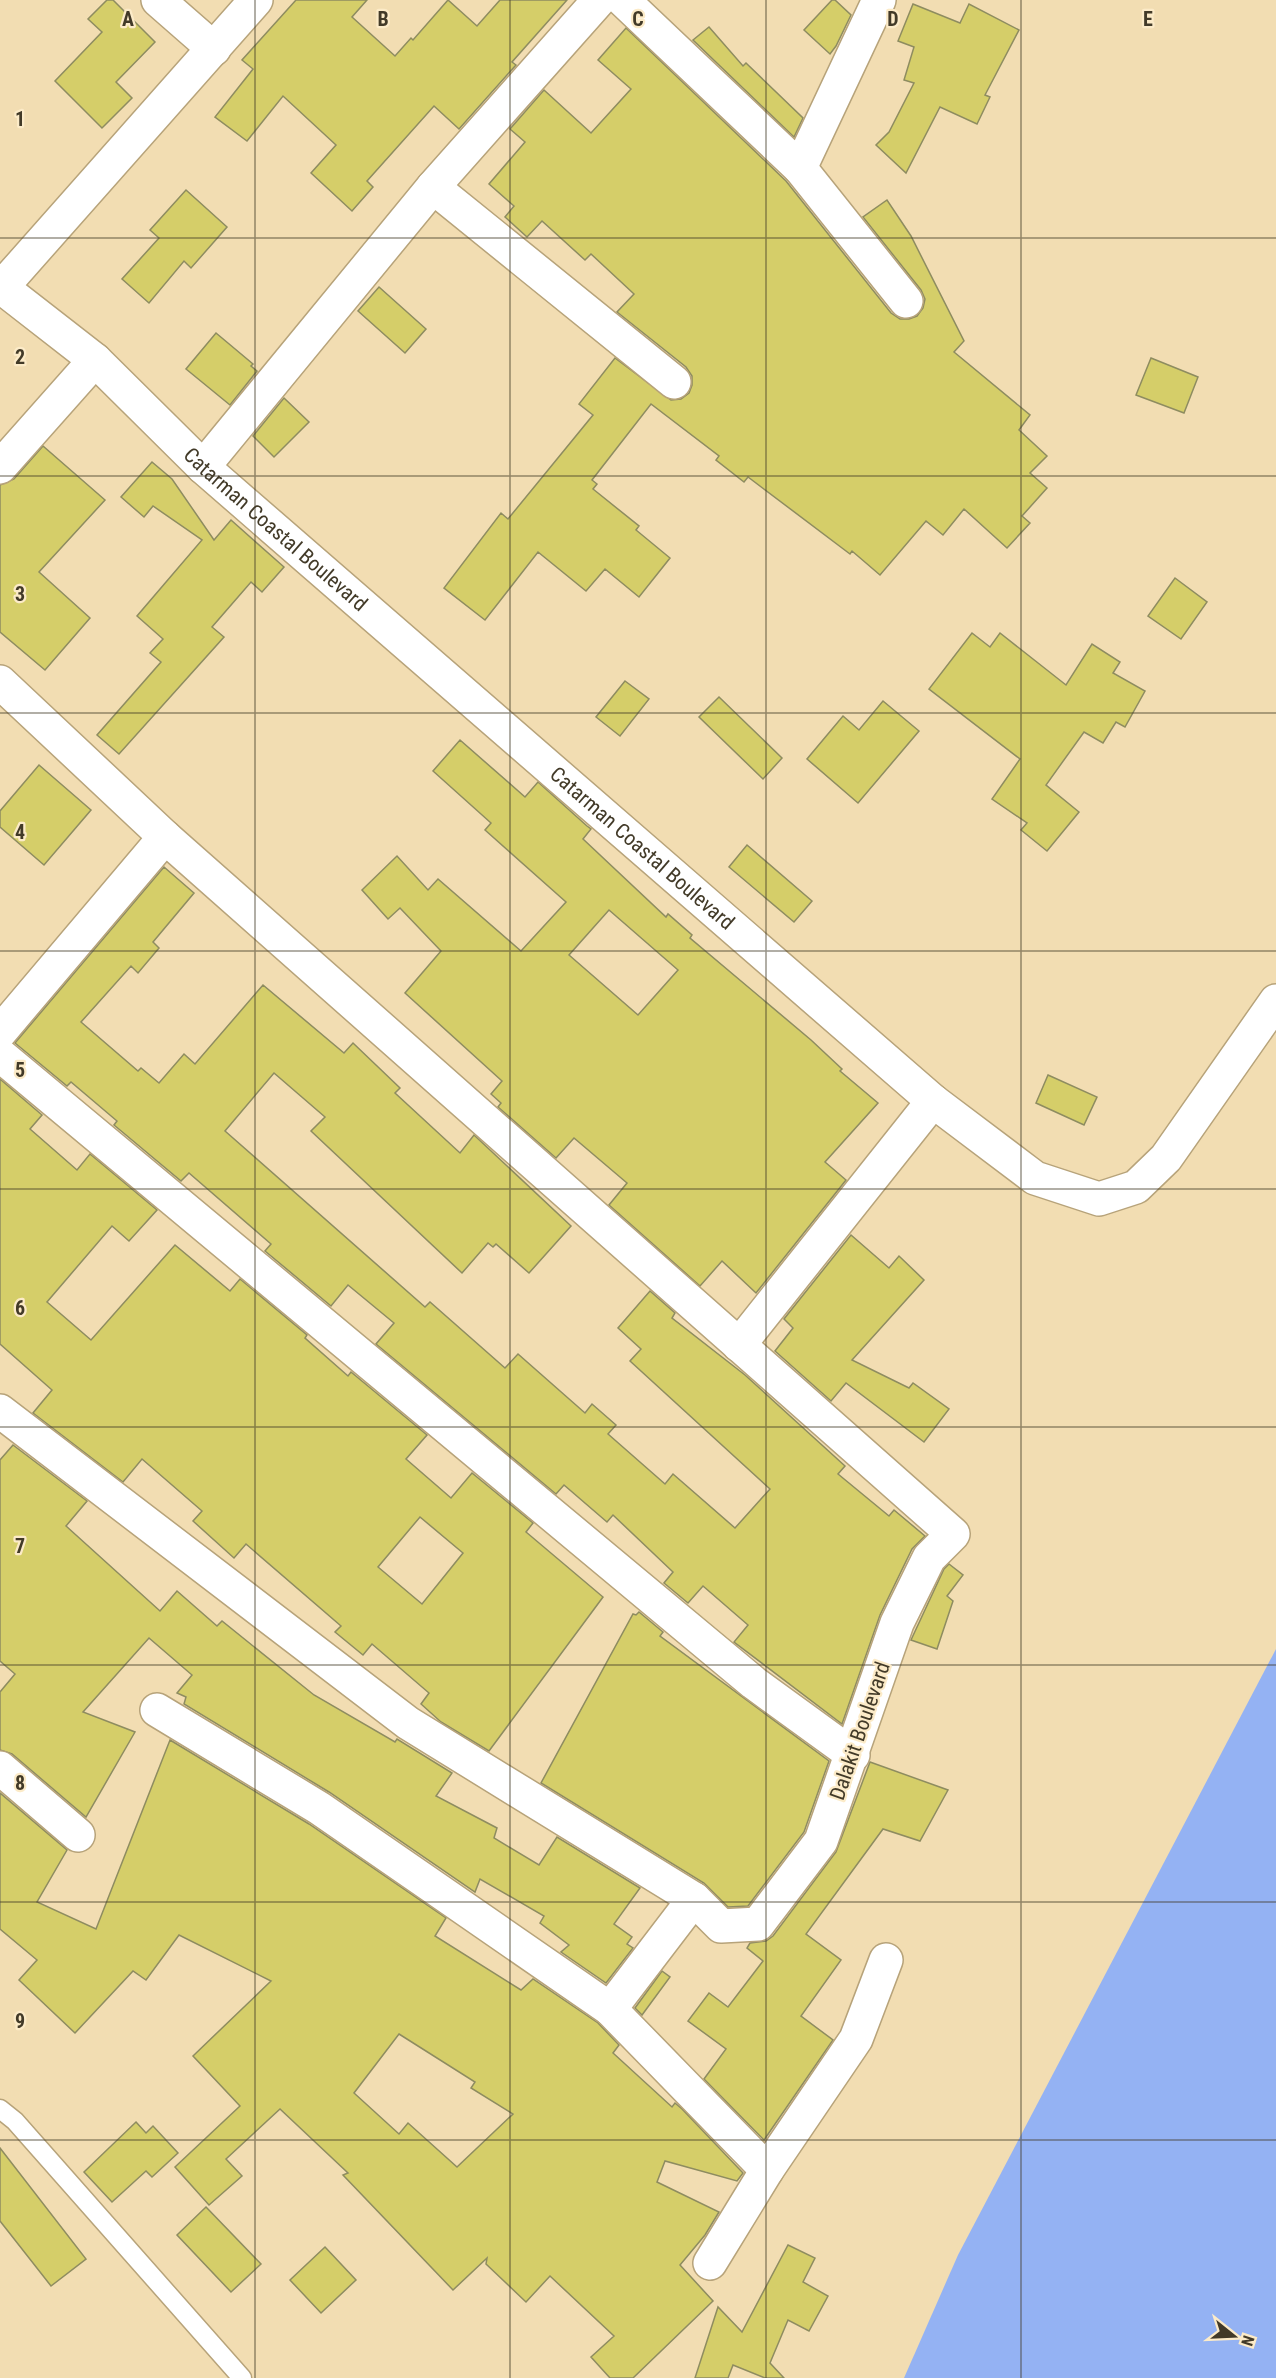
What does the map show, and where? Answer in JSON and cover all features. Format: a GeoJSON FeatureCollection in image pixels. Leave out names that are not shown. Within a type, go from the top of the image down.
{"type":"FeatureCollection","features":[{"type":"Feature","properties":{"kind":"street"},"geometry":{"type":"LineString","coordinates":[[158,0],[214,49]]}},
{"type":"Feature","properties":{"kind":"street"},"geometry":{"type":"LineString","coordinates":[[1,287],[256,0]]}},
{"type":"Feature","properties":{"kind":"street"},"geometry":{"type":"LineString","coordinates":[[203,467],[433,187],[599,0]]}},
{"type":"Feature","properties":{"kind":"street"},"geometry":{"type":"LineString","coordinates":[[623,0],[800,168],[906,301]]}},
{"type":"Feature","properties":{"kind":"street"},"geometry":{"type":"LineString","coordinates":[[800,168],[879,0]]}},
{"type":"Feature","properties":{"kind":"street"},"geometry":{"type":"LineString","coordinates":[[433,187],[674,382]]}},
{"type":"Feature","properties":{"kind":"street","name":"Catarman Coastal Boulevard"},"geometry":{"type":"LineString","coordinates":[[1,287],[95,360],[203,467],[933,1101],[1035,1178],[1099,1199],[1136,1187],[1166,1158],[1276,1001]]}},
{"type":"Feature","properties":{"kind":"street"},"geometry":{"type":"LineString","coordinates":[[0,466],[95,360]]}},
{"type":"Feature","properties":{"kind":"street"},"geometry":{"type":"LineString","coordinates":[[0,682],[165,837],[739,1345],[933,1101]]}},
{"type":"Feature","properties":{"kind":"street"},"geometry":{"type":"LineString","coordinates":[[0,1032],[165,837]]}},
{"type":"Feature","properties":{"kind":"street"},"geometry":{"type":"LineString","coordinates":[[0,1055],[754,1683],[853,1755]]}},
{"type":"Feature","properties":{"kind":"street","name":"Dalakit Boulevard"},"geometry":{"type":"LineString","coordinates":[[694,1899],[721,1926],[758,1923],[821,1841],[853,1755],[897,1623],[929,1558],[953,1534],[739,1345]]}},
{"type":"Feature","properties":{"kind":"street"},"geometry":{"type":"LineString","coordinates":[[0,1411],[408,1723],[694,1899],[610,2009]]}},
{"type":"Feature","properties":{"kind":"street"},"geometry":{"type":"LineString","coordinates":[[157,1710],[320,1808],[610,2009],[767,2170]]}},
{"type":"Feature","properties":{"kind":"street"},"geometry":{"type":"LineString","coordinates":[[0,1768],[78,1835]]}},
{"type":"Feature","properties":{"kind":"street"},"geometry":{"type":"LineString","coordinates":[[710,2263],[767,2170],[856,2039],[886,1960]]}},
{"type":"Feature","properties":{"kind":"lane"},"geometry":{"type":"LineString","coordinates":[[0,2109],[15,2121],[242,2378]]}},
{"type":"Feature","properties":{"kind":"water"},"geometry":{"type":"Polygon","coordinates":[[[1276,1649],[1276,2378],[904,2378],[958,2255],[1276,1649]]]}},
{"type":"Feature","properties":{"kind":"building"},"geometry":{"type":"Polygon","coordinates":[[[107,0],[113,0],[155,42],[116,82],[132,98],[102,128],[55,81],[102,32],[88,19],[107,0]]]}},
{"type":"Feature","properties":{"kind":"building"},"geometry":{"type":"Polygon","coordinates":[[[296,0],[367,0],[352,17],[395,56],[411,38],[413,40],[448,0],[477,26],[500,0],[567,0],[512,62],[516,65],[459,129],[434,106],[367,181],[373,187],[352,211],[311,173],[336,145],[283,96],[247,141],[215,117],[253,69],[242,60],[296,0]]]}},
{"type":"Feature","properties":{"kind":"building"},"geometry":{"type":"Polygon","coordinates":[[[832,0],[835,0],[851,15],[830,54],[804,30],[832,0]]]}},
{"type":"Feature","properties":{"kind":"building"},"geometry":{"type":"Polygon","coordinates":[[[913,4],[960,23],[969,4],[1019,30],[985,95],[990,97],[977,124],[940,107],[906,173],[876,145],[889,132],[914,83],[904,80],[914,47],[898,41],[913,4]]]}},
{"type":"Feature","properties":{"kind":"building"},"geometry":{"type":"Polygon","coordinates":[[[709,27],[743,66],[746,63],[803,118],[794,137],[693,40],[709,27]]]}},
{"type":"Feature","properties":{"kind":"building"},"geometry":{"type":"Polygon","coordinates":[[[626,28],[786,181],[891,313],[900,319],[909,319],[917,316],[923,308],[925,299],[921,290],[863,217],[887,200],[911,236],[964,341],[954,352],[1030,415],[1019,430],[1047,456],[1030,473],[1047,488],[1022,516],[1030,523],[1007,548],[964,509],[943,535],[926,521],[880,575],[852,551],[850,554],[748,477],[744,482],[716,460],[719,456],[651,404],[592,480],[597,484],[593,489],[639,526],[636,530],[670,558],[639,597],[605,569],[586,591],[538,552],[485,620],[444,588],[501,513],[508,519],[593,415],[579,404],[615,358],[671,400],[681,399],[689,393],[692,385],[692,376],[686,367],[617,312],[634,294],[591,254],[585,260],[542,221],[527,237],[505,217],[514,206],[489,184],[525,142],[510,129],[544,90],[591,133],[631,89],[598,60],[626,28]]]}},
{"type":"Feature","properties":{"kind":"building"},"geometry":{"type":"Polygon","coordinates":[[[186,190],[227,227],[191,268],[184,261],[149,303],[122,279],[159,238],[150,230],[186,190]]]}},
{"type":"Feature","properties":{"kind":"building"},"geometry":{"type":"Polygon","coordinates":[[[379,287],[426,329],[405,353],[358,311],[379,287]]]}},
{"type":"Feature","properties":{"kind":"building"},"geometry":{"type":"Polygon","coordinates":[[[216,333],[253,364],[251,366],[257,371],[230,405],[186,369],[216,333]]]}},
{"type":"Feature","properties":{"kind":"building"},"geometry":{"type":"Polygon","coordinates":[[[1151,358],[1198,377],[1184,413],[1136,395],[1151,358]]]}},
{"type":"Feature","properties":{"kind":"building"},"geometry":{"type":"Polygon","coordinates":[[[284,398],[309,422],[274,457],[253,436],[284,398]]]}},
{"type":"Feature","properties":{"kind":"building"},"geometry":{"type":"Polygon","coordinates":[[[43,446],[105,500],[39,572],[90,618],[45,670],[0,632],[0,485],[14,479],[43,446]]]}},
{"type":"Feature","properties":{"kind":"building"},"geometry":{"type":"Polygon","coordinates":[[[152,462],[172,479],[214,540],[231,520],[284,567],[262,592],[251,582],[212,627],[224,637],[119,754],[97,735],[161,662],[150,653],[163,639],[137,616],[202,540],[153,506],[144,517],[121,497],[152,462]]]}},
{"type":"Feature","properties":{"kind":"building"},"geometry":{"type":"Polygon","coordinates":[[[1175,578],[1207,602],[1181,639],[1148,616],[1175,578]]]}},
{"type":"Feature","properties":{"kind":"building"},"geometry":{"type":"Polygon","coordinates":[[[972,633],[990,647],[1000,633],[1066,685],[1092,644],[1120,662],[1113,673],[1145,691],[1125,727],[1116,722],[1103,743],[1084,732],[1046,785],[1079,812],[1047,851],[1021,830],[1027,823],[992,799],[1020,759],[929,689],[972,633]]]}},
{"type":"Feature","properties":{"kind":"building"},"geometry":{"type":"Polygon","coordinates":[[[625,681],[649,699],[620,736],[596,717],[625,681]]]}},
{"type":"Feature","properties":{"kind":"building"},"geometry":{"type":"Polygon","coordinates":[[[719,697],[782,758],[763,779],[699,717],[719,697]]]}},
{"type":"Feature","properties":{"kind":"building"},"geometry":{"type":"Polygon","coordinates":[[[883,701],[919,731],[858,803],[807,759],[843,716],[859,730],[883,701]]]}},
{"type":"Feature","properties":{"kind":"building"},"geometry":{"type":"Polygon","coordinates":[[[460,740],[525,797],[538,782],[591,829],[583,839],[666,917],[668,914],[692,935],[690,938],[811,1040],[842,1069],[840,1071],[878,1103],[825,1162],[846,1180],[756,1293],[722,1261],[700,1286],[609,1205],[627,1183],[574,1138],[556,1158],[498,1107],[501,1103],[491,1094],[502,1081],[405,993],[441,951],[400,908],[388,919],[362,890],[397,856],[428,890],[438,879],[521,951],[566,902],[485,830],[491,823],[433,771],[460,740]],[[609,910],[569,955],[638,1015],[678,970],[609,910]]]}},
{"type":"Feature","properties":{"kind":"building"},"geometry":{"type":"Polygon","coordinates":[[[39,765],[91,810],[44,865],[0,827],[0,811],[39,765]]]}},
{"type":"Feature","properties":{"kind":"building"},"geometry":{"type":"Polygon","coordinates":[[[747,845],[812,901],[794,922],[729,867],[747,845]]]}},
{"type":"Feature","properties":{"kind":"building"},"geometry":{"type":"Polygon","coordinates":[[[164,867],[194,893],[153,942],[159,948],[138,973],[131,966],[81,1022],[138,1071],[141,1068],[159,1083],[184,1054],[195,1064],[263,985],[344,1053],[353,1043],[400,1088],[395,1093],[460,1153],[474,1135],[571,1226],[529,1273],[496,1244],[493,1247],[488,1243],[462,1273],[311,1131],[325,1117],[274,1073],[225,1131],[425,1307],[430,1302],[505,1368],[518,1354],[585,1413],[592,1404],[616,1425],[608,1434],[665,1484],[673,1474],[735,1528],[770,1489],[630,1361],[641,1349],[618,1328],[650,1291],[675,1313],[672,1318],[745,1375],[845,1466],[838,1474],[889,1516],[894,1510],[925,1536],[912,1549],[880,1615],[842,1724],[734,1642],[748,1625],[703,1586],[688,1603],[664,1583],[673,1572],[613,1515],[607,1522],[564,1485],[556,1494],[376,1344],[394,1323],[348,1285],[331,1306],[265,1251],[271,1244],[189,1173],[181,1181],[114,1125],[117,1121],[71,1082],[67,1086],[15,1043],[164,867]]]}},
{"type":"Feature","properties":{"kind":"building"},"geometry":{"type":"Polygon","coordinates":[[[1048,1075],[1097,1097],[1084,1125],[1036,1103],[1048,1075]]]}},
{"type":"Feature","properties":{"kind":"building"},"geometry":{"type":"Polygon","coordinates":[[[0,1079],[42,1115],[30,1129],[77,1170],[90,1154],[157,1210],[129,1241],[112,1226],[47,1302],[91,1340],[175,1245],[230,1291],[240,1279],[307,1335],[305,1338],[348,1376],[351,1372],[427,1435],[406,1459],[451,1498],[472,1473],[533,1523],[526,1532],[603,1597],[489,1751],[441,1722],[421,1704],[429,1693],[372,1644],[363,1655],[335,1632],[341,1626],[246,1544],[234,1558],[193,1521],[202,1511],[142,1459],[123,1482],[33,1413],[52,1390],[0,1344],[0,1079]],[[420,1517],[378,1567],[422,1604],[463,1553],[420,1517]]]}},
{"type":"Feature","properties":{"kind":"building"},"geometry":{"type":"Polygon","coordinates":[[[851,1235],[889,1268],[899,1256],[924,1280],[852,1360],[909,1388],[913,1383],[949,1409],[924,1442],[846,1383],[831,1401],[775,1351],[793,1328],[784,1319],[851,1235]]]}},
{"type":"Feature","properties":{"kind":"building"},"geometry":{"type":"Polygon","coordinates":[[[13,1445],[87,1501],[66,1526],[160,1611],[177,1591],[217,1626],[222,1621],[314,1695],[395,1742],[397,1739],[452,1773],[436,1796],[497,1828],[494,1838],[539,1865],[557,1837],[640,1888],[614,1924],[632,1937],[627,1944],[633,1948],[606,1983],[561,1952],[569,1945],[540,1923],[544,1916],[480,1879],[475,1892],[329,1792],[184,1704],[186,1697],[177,1693],[192,1675],[149,1638],[83,1712],[135,1732],[86,1817],[12,1754],[0,1750],[0,1692],[15,1674],[0,1661],[0,1460],[13,1445]]]}},
{"type":"Feature","properties":{"kind":"building"},"geometry":{"type":"Polygon","coordinates":[[[949,1564],[963,1575],[947,1596],[953,1601],[937,1649],[911,1640],[944,1569],[949,1564]]]}},
{"type":"Feature","properties":{"kind":"building"},"geometry":{"type":"Polygon","coordinates":[[[639,1612],[663,1632],[660,1636],[829,1761],[804,1832],[748,1906],[728,1907],[704,1883],[541,1783],[633,1614],[636,1615],[639,1612]]]}},
{"type":"Feature","properties":{"kind":"building"},"geometry":{"type":"Polygon","coordinates":[[[170,1740],[309,1824],[446,1918],[435,1936],[521,1990],[533,1979],[598,2023],[619,2045],[613,2053],[672,2107],[675,2103],[682,2109],[743,2173],[737,2181],[665,2161],[657,2182],[719,2212],[705,2235],[680,2265],[713,2301],[633,2378],[610,2378],[591,2357],[614,2336],[550,2276],[526,2302],[486,2264],[487,2258],[453,2290],[343,2175],[348,2173],[280,2109],[226,2159],[242,2176],[209,2205],[175,2167],[240,2106],[193,2056],[271,1981],[179,1935],[146,1980],[133,1971],[75,2033],[19,1980],[37,1960],[0,1929],[0,1793],[67,1850],[37,1902],[96,1929],[170,1740]],[[399,2034],[354,2093],[399,2134],[408,2123],[457,2167],[513,2114],[471,2088],[475,2082],[399,2034]]]}},
{"type":"Feature","properties":{"kind":"building"},"geometry":{"type":"Polygon","coordinates":[[[870,1762],[948,1790],[920,1841],[883,1829],[806,1934],[841,1960],[801,2016],[833,2040],[764,2140],[704,2079],[726,2049],[688,2021],[709,1993],[728,2007],[763,1961],[747,1948],[750,1943],[766,1941],[773,1936],[836,1852],[870,1762]]]}},
{"type":"Feature","properties":{"kind":"building"},"geometry":{"type":"Polygon","coordinates":[[[662,1971],[670,1977],[642,2015],[635,2008],[662,1971]]]}},
{"type":"Feature","properties":{"kind":"building"},"geometry":{"type":"Polygon","coordinates":[[[136,2122],[146,2133],[153,2126],[178,2153],[152,2177],[146,2171],[112,2202],[84,2172],[136,2122]]]}},
{"type":"Feature","properties":{"kind":"building"},"geometry":{"type":"Polygon","coordinates":[[[0,2148],[86,2259],[51,2286],[0,2221],[0,2148]]]}},
{"type":"Feature","properties":{"kind":"building"},"geometry":{"type":"Polygon","coordinates":[[[206,2207],[261,2264],[231,2292],[177,2235],[206,2207]]]}},
{"type":"Feature","properties":{"kind":"building"},"geometry":{"type":"Polygon","coordinates":[[[788,2245],[815,2258],[803,2282],[828,2296],[809,2331],[788,2320],[770,2363],[784,2378],[765,2378],[733,2365],[728,2378],[695,2378],[718,2307],[742,2332],[788,2245]]]}},
{"type":"Feature","properties":{"kind":"building"},"geometry":{"type":"Polygon","coordinates":[[[325,2247],[356,2280],[321,2313],[290,2280],[325,2247]]]}}]}
